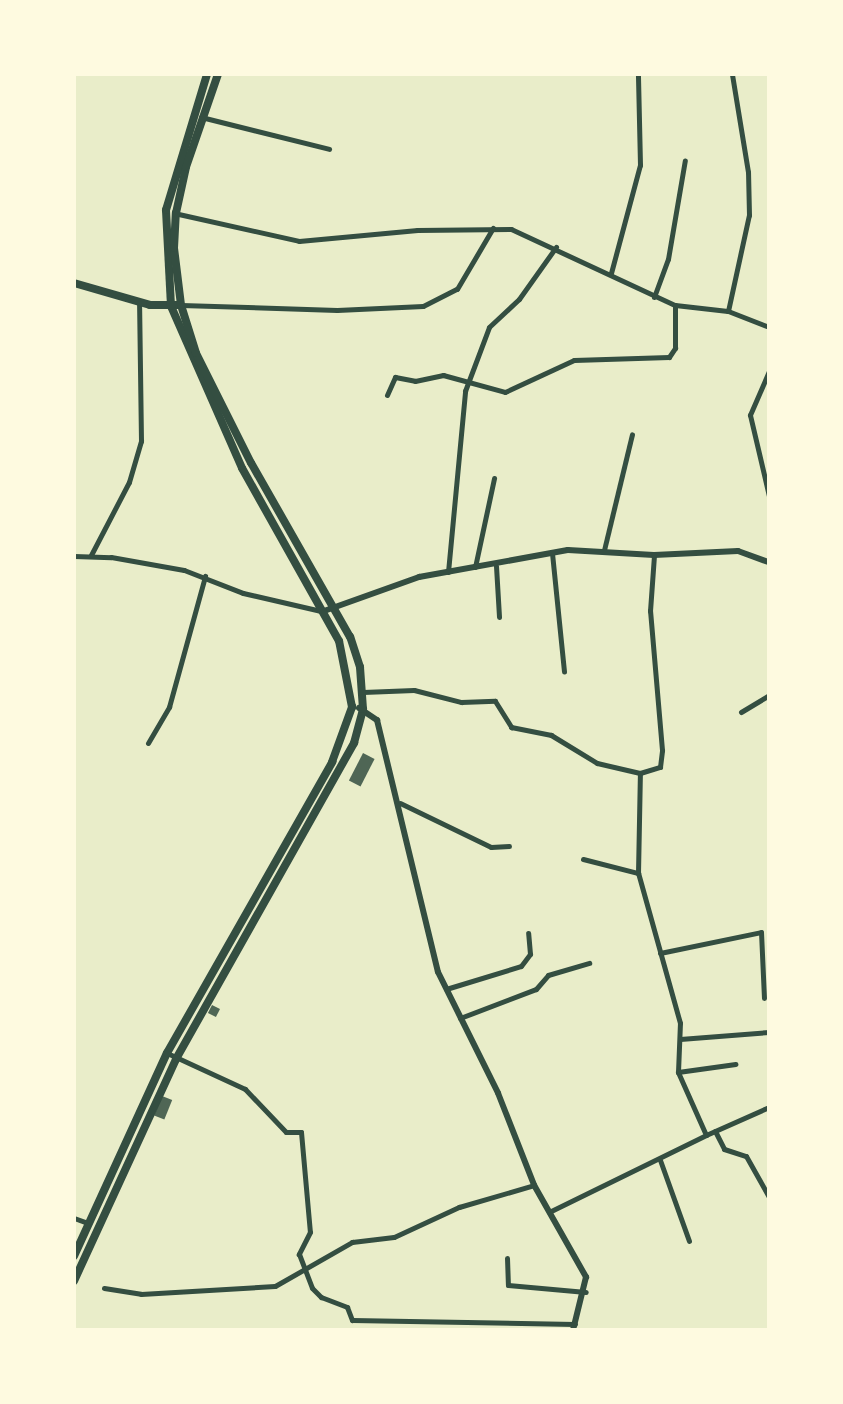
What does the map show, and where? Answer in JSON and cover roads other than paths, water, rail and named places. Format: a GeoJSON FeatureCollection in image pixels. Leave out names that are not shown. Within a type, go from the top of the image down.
{"type":"FeatureCollection","features":[{"type":"Feature","properties":{"kind":"main road"},"geometry":{"type":"LineString","coordinates":[[74,1256],[167,1053],[332,762],[352,707],[345,655],[324,611],[242,468],[171,306],[165,276],[166,210],[192,115],[207,74]]}},
{"type":"Feature","properties":{"kind":"main road"},"geometry":{"type":"LineString","coordinates":[[74,1281],[176,1059],[354,743],[363,709],[356,651],[334,606],[251,463],[196,353],[181,305],[174,248],[176,213],[218,74]]}},
{"type":"Feature","properties":{"kind":"main road"},"geometry":{"type":"LineString","coordinates":[[74,283],[139,302],[181,305]]}},
{"type":"Feature","properties":{"kind":"street"},"geometry":{"type":"LineString","coordinates":[[611,273],[640,165],[638,74]]}},
{"type":"Feature","properties":{"kind":"street"},"geometry":{"type":"LineString","coordinates":[[728,311],[749,215],[748,172],[732,74]]}},
{"type":"Feature","properties":{"kind":"street"},"geometry":{"type":"LineString","coordinates":[[192,115],[329,149]]}},
{"type":"Feature","properties":{"kind":"street"},"geometry":{"type":"LineString","coordinates":[[654,297],[668,259],[685,160]]}},
{"type":"Feature","properties":{"kind":"street"},"geometry":{"type":"LineString","coordinates":[[166,210],[299,241],[493,228],[527,233],[654,297],[675,305],[728,311],[769,327]]}},
{"type":"Feature","properties":{"kind":"street"},"geometry":{"type":"LineString","coordinates":[[181,305],[337,310],[423,306],[457,289],[493,228]]}},
{"type":"Feature","properties":{"kind":"street"},"geometry":{"type":"LineString","coordinates":[[448,572],[461,407],[469,382],[489,327],[519,299],[556,247]]}},
{"type":"Feature","properties":{"kind":"street"},"geometry":{"type":"LineString","coordinates":[[91,555],[129,482],[141,441],[139,302]]}},
{"type":"Feature","properties":{"kind":"street"},"geometry":{"type":"LineString","coordinates":[[387,395],[395,377],[415,381],[438,375],[505,392],[574,360],[669,357],[675,348],[675,305]]}},
{"type":"Feature","properties":{"kind":"street"},"geometry":{"type":"LineString","coordinates":[[769,371],[750,415],[769,496]]}},
{"type":"Feature","properties":{"kind":"street"},"geometry":{"type":"LineString","coordinates":[[604,550],[632,434]]}},
{"type":"Feature","properties":{"kind":"street"},"geometry":{"type":"LineString","coordinates":[[475,569],[494,478]]}},
{"type":"Feature","properties":{"kind":"street"},"geometry":{"type":"LineString","coordinates":[[74,556],[91,555],[205,576],[243,593],[324,611],[383,587],[552,553],[604,550],[654,555],[738,551],[769,562]]}},
{"type":"Feature","properties":{"kind":"street"},"geometry":{"type":"LineString","coordinates":[[552,553],[564,671]]}},
{"type":"Feature","properties":{"kind":"street"},"geometry":{"type":"LineString","coordinates":[[363,692],[423,691],[461,702],[495,701],[511,727],[551,735],[597,763],[640,773],[660,767],[662,750],[650,611],[654,555]]}},
{"type":"Feature","properties":{"kind":"street"},"geometry":{"type":"LineString","coordinates":[[496,566],[499,617]]}},
{"type":"Feature","properties":{"kind":"street"},"geometry":{"type":"LineString","coordinates":[[148,743],[169,707],[205,576]]}},
{"type":"Feature","properties":{"kind":"street"},"geometry":{"type":"LineString","coordinates":[[741,712],[769,695]]}},
{"type":"Feature","properties":{"kind":"street"},"geometry":{"type":"LineString","coordinates":[[352,707],[363,709],[377,720],[400,803],[426,930],[445,989],[498,1093],[534,1185],[586,1277],[586,1292],[574,1327],[352,1320]]}},
{"type":"Feature","properties":{"kind":"street"},"geometry":{"type":"LineString","coordinates":[[640,773],[638,873],[680,1039],[678,1072],[706,1135]]}},
{"type":"Feature","properties":{"kind":"street"},"geometry":{"type":"LineString","coordinates":[[400,803],[491,847],[509,846]]}},
{"type":"Feature","properties":{"kind":"street"},"geometry":{"type":"LineString","coordinates":[[583,859],[638,873]]}},
{"type":"Feature","properties":{"kind":"street"},"geometry":{"type":"LineString","coordinates":[[660,953],[761,932],[764,998]]}},
{"type":"Feature","properties":{"kind":"street"},"geometry":{"type":"LineString","coordinates":[[445,989],[521,966],[530,954],[528,933]]}},
{"type":"Feature","properties":{"kind":"street"},"geometry":{"type":"LineString","coordinates":[[460,1018],[536,989],[548,975],[589,963]]}},
{"type":"Feature","properties":{"kind":"street"},"geometry":{"type":"LineString","coordinates":[[680,1039],[769,1032]]}},
{"type":"Feature","properties":{"kind":"street"},"geometry":{"type":"LineString","coordinates":[[167,1053],[245,1089],[286,1132],[301,1132],[310,1232],[299,1254],[309,1271],[312,1288],[321,1297],[347,1307],[352,1330]]}},
{"type":"Feature","properties":{"kind":"street"},"geometry":{"type":"LineString","coordinates":[[678,1072],[735,1064]]}},
{"type":"Feature","properties":{"kind":"street"},"geometry":{"type":"LineString","coordinates":[[549,1212],[769,1107]]}},
{"type":"Feature","properties":{"kind":"street"},"geometry":{"type":"LineString","coordinates":[[715,1131],[724,1149],[746,1156],[769,1197]]}},
{"type":"Feature","properties":{"kind":"street"},"geometry":{"type":"LineString","coordinates":[[660,1160],[689,1241]]}},
{"type":"Feature","properties":{"kind":"street"},"geometry":{"type":"LineString","coordinates":[[104,1288],[141,1294],[198,1287],[254,1288],[309,1271],[352,1242],[394,1237],[459,1207],[534,1185]]}},
{"type":"Feature","properties":{"kind":"street"},"geometry":{"type":"LineString","coordinates":[[74,1218],[88,1223]]}},
{"type":"Feature","properties":{"kind":"street"},"geometry":{"type":"LineString","coordinates":[[507,1258],[508,1285],[586,1292]]}}]}
